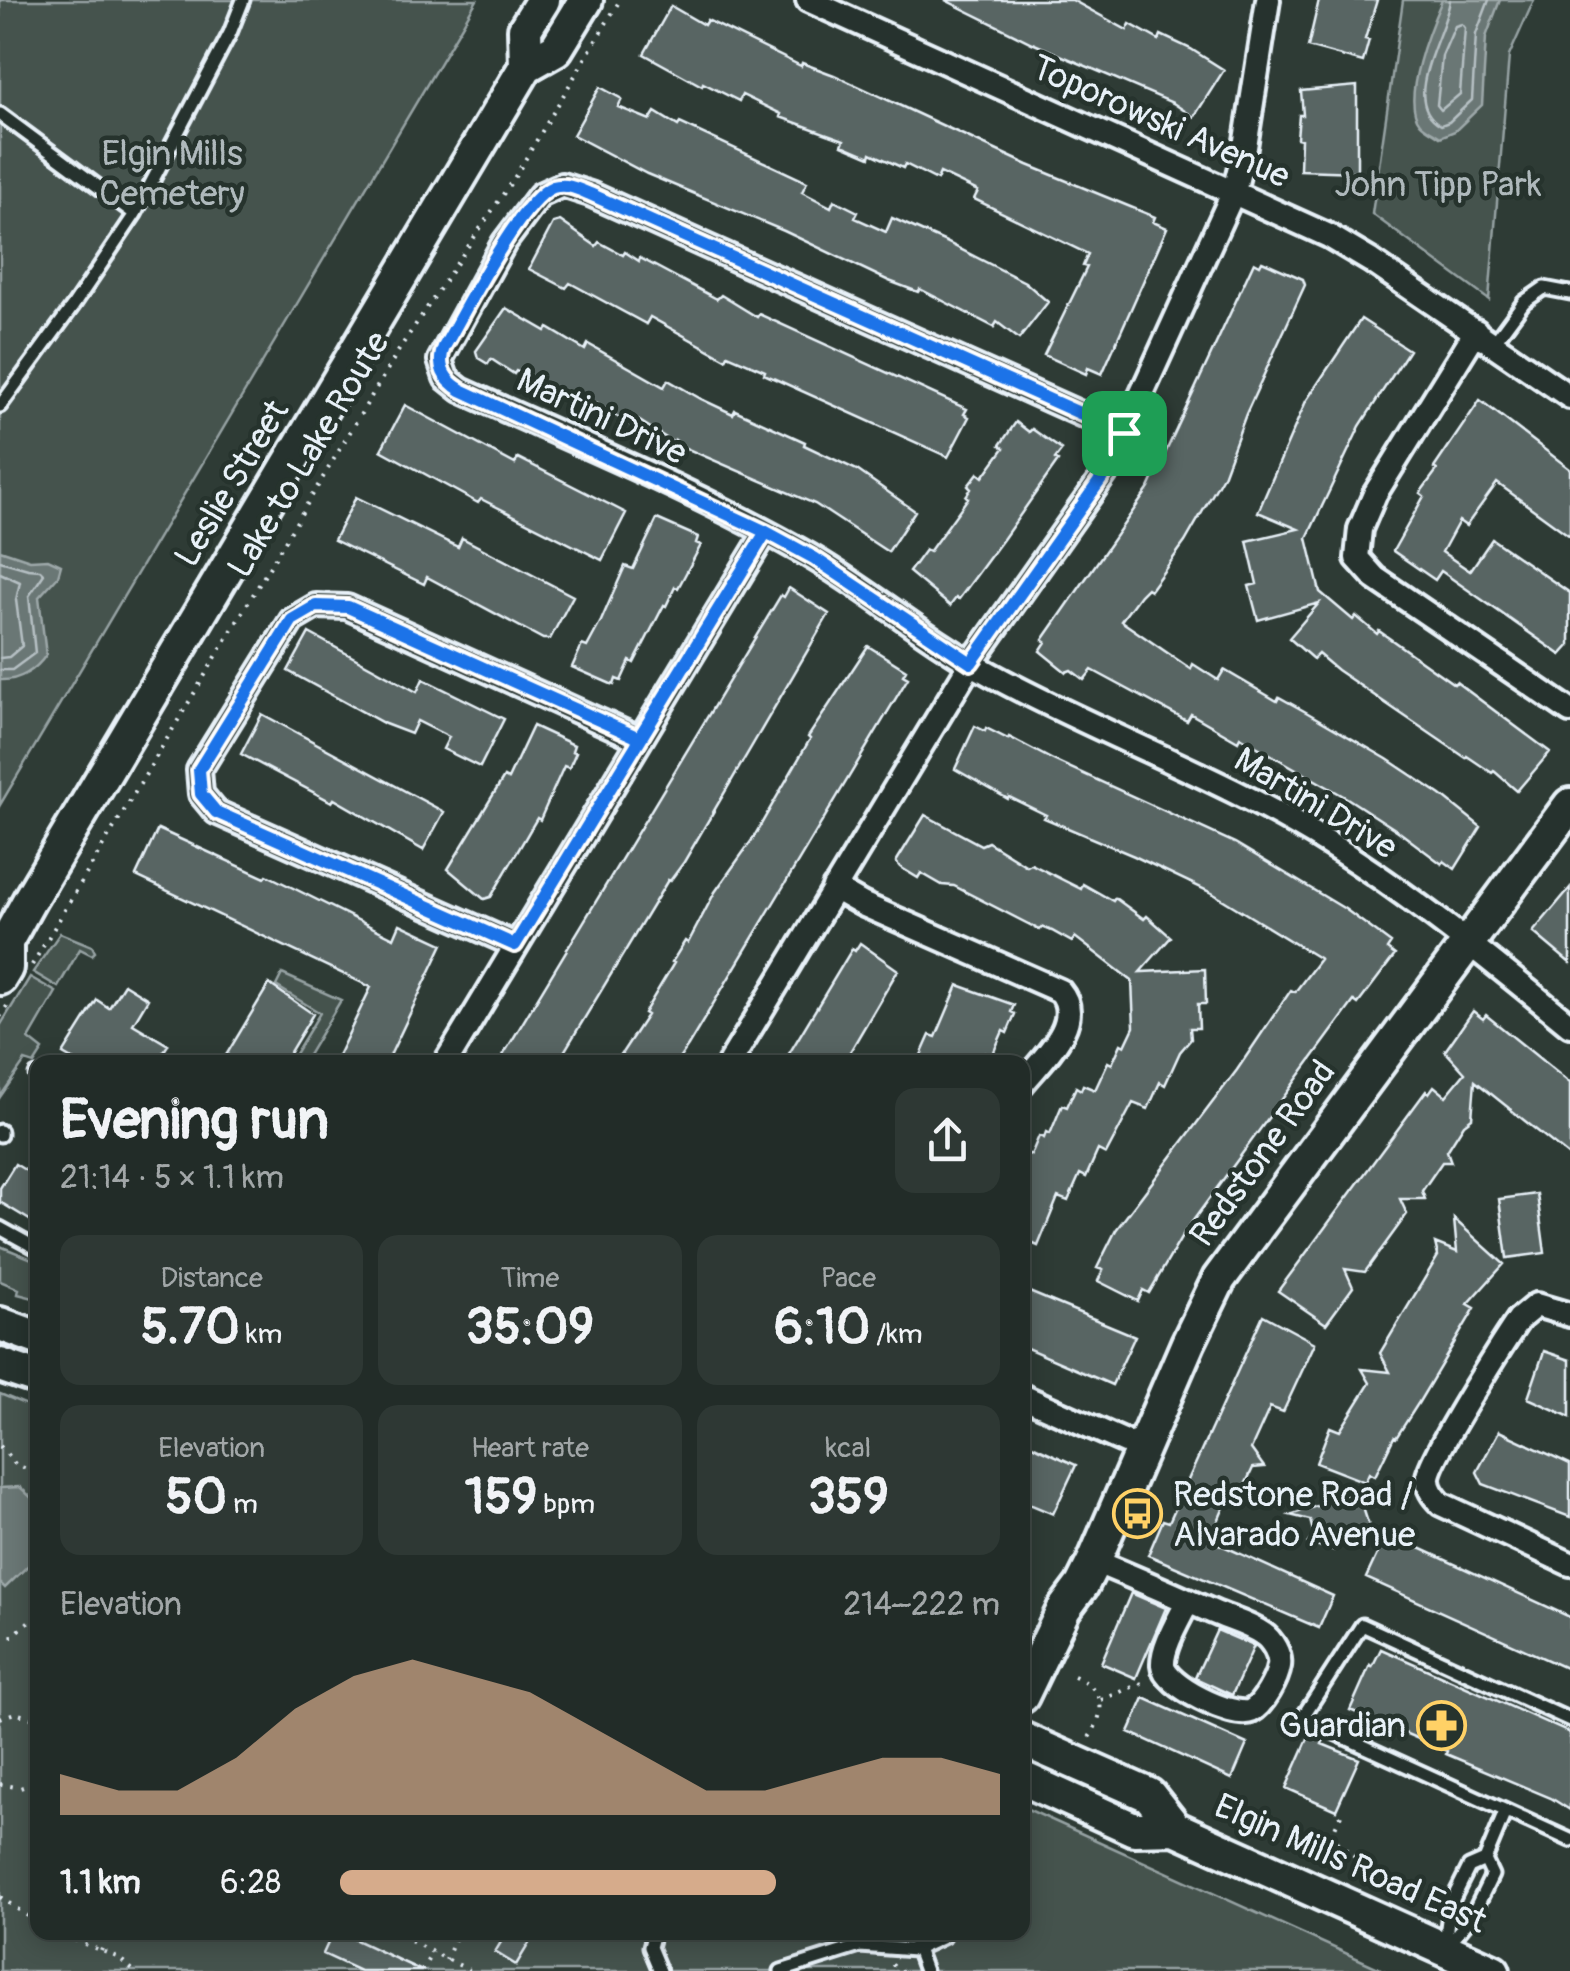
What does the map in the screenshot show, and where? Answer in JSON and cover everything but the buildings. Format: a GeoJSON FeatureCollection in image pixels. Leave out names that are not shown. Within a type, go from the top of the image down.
{"type":"FeatureCollection","features":[{"type":"Feature","properties":{"kind":"main road","name":"Leslie Street"},"geometry":{"type":"LineString","coordinates":[[526,66],[525,30],[543,0]]}},
{"type":"Feature","properties":{"kind":"main road","name":"Leslie Street"},"geometry":{"type":"LineString","coordinates":[[0,978],[6,968],[3,943],[526,66],[556,49],[586,0]]}},
{"type":"Feature","properties":{"kind":"main road","name":"Redstone Road"},"geometry":{"type":"LineString","coordinates":[[1030,1679],[1064,1609],[1088,1573],[1220,1279],[1570,805]]}},
{"type":"Feature","properties":{"kind":"main road"},"geometry":{"type":"LineString","coordinates":[[0,1324],[30,1335]]}},
{"type":"Feature","properties":{"kind":"main road"},"geometry":{"type":"LineString","coordinates":[[0,1365],[30,1375]]}},
{"type":"Feature","properties":{"kind":"main road","name":"Redstone Road"},"geometry":{"type":"LineString","coordinates":[[1030,1732],[1082,1615],[1088,1573]]}},
{"type":"Feature","properties":{"kind":"main road","name":"Elgin Mills Road East"},"geometry":{"type":"LineString","coordinates":[[1030,1747],[1149,1795],[1175,1828]]}},
{"type":"Feature","properties":{"kind":"main road","name":"Elgin Mills Road East"},"geometry":{"type":"LineString","coordinates":[[1030,1782],[1134,1830],[1175,1828],[1493,1971]]}},
{"type":"Feature","properties":{"kind":"street","name":"Toporowski Avenue"},"geometry":{"type":"LineString","coordinates":[[808,0],[1330,236],[1570,398]]}},
{"type":"Feature","properties":{"kind":"street"},"geometry":{"type":"LineString","coordinates":[[734,1055],[971,663],[1106,472],[1234,192],[1268,0]]}},
{"type":"Feature","properties":{"kind":"street","name":"Martini Drive"},"geometry":{"type":"LineString","coordinates":[[1124,433],[590,194],[562,185],[547,190],[504,243],[440,360],[442,372],[461,390],[766,532],[814,558],[971,663],[1071,716],[1239,794],[1314,836],[1466,942],[1570,1025]]}},
{"type":"Feature","properties":{"kind":"street"},"geometry":{"type":"LineString","coordinates":[[1484,338],[1374,494],[1360,530],[1357,558],[1375,578],[1570,711]]}},
{"type":"Feature","properties":{"kind":"street"},"geometry":{"type":"LineString","coordinates":[[450,1055],[766,532]]}},
{"type":"Feature","properties":{"kind":"street"},"geometry":{"type":"LineString","coordinates":[[515,945],[216,812],[201,794],[199,770],[292,620],[316,606],[348,607],[639,738]]}},
{"type":"Feature","properties":{"kind":"street"},"geometry":{"type":"LineString","coordinates":[[834,888],[1060,991],[1068,1007],[1065,1028],[1030,1074]]}},
{"type":"Feature","properties":{"kind":"street"},"geometry":{"type":"LineString","coordinates":[[1570,1315],[1536,1305],[1520,1319],[1441,1448],[1428,1479],[1429,1490],[1441,1504],[1570,1564]]}},
{"type":"Feature","properties":{"kind":"street"},"geometry":{"type":"LineString","coordinates":[[1030,1400],[1141,1449]]}},
{"type":"Feature","properties":{"kind":"street"},"geometry":{"type":"LineString","coordinates":[[1088,1573],[1188,1601],[1263,1634],[1276,1648],[1280,1666],[1262,1701],[1251,1711],[1237,1714],[1176,1686],[1164,1675],[1162,1660],[1188,1601]]}},
{"type":"Feature","properties":{"kind":"lane"},"geometry":{"type":"LineString","coordinates":[[0,406],[135,214],[230,34],[243,0]]}},
{"type":"Feature","properties":{"kind":"lane"},"geometry":{"type":"LineString","coordinates":[[0,114],[135,214]]}},
{"type":"Feature","properties":{"kind":"lane"},"geometry":{"type":"LineString","coordinates":[[1484,338],[1544,288],[1570,293]]}},
{"type":"Feature","properties":{"kind":"lane"},"geometry":{"type":"LineString","coordinates":[[0,1228],[30,1245]]}},
{"type":"Feature","properties":{"kind":"lane"},"geometry":{"type":"LineString","coordinates":[[1570,1720],[1362,1625],[1302,1718],[1570,1840]]}},
{"type":"Feature","properties":{"kind":"lane"},"geometry":{"type":"LineString","coordinates":[[1444,1949],[1450,1905],[1469,1866],[1484,1860],[1505,1812]]}},
{"type":"Feature","properties":{"kind":"lane"},"geometry":{"type":"LineString","coordinates":[[1444,1949],[1473,1914],[1492,1875],[1484,1860]]}},
{"type":"Feature","properties":{"kind":"lane"},"geometry":{"type":"LineString","coordinates":[[652,1940],[650,1947],[660,1971]]}},
{"type":"Feature","properties":{"kind":"lane"},"geometry":{"type":"LineString","coordinates":[[857,1940],[860,1946]]}},
{"type":"Feature","properties":{"kind":"lane"},"geometry":{"type":"LineString","coordinates":[[912,1940],[924,1971]]}},
{"type":"Feature","properties":{"kind":"lane"},"geometry":{"type":"LineString","coordinates":[[781,1971],[860,1946],[915,1950],[937,1940]]}},
{"type":"Feature","properties":{"kind":"path","name":"Lake to Lake Route"},"geometry":{"type":"LineString","coordinates":[[48,939],[392,361],[516,175],[620,0]]}},
{"type":"Feature","properties":{"kind":"path"},"geometry":{"type":"LineString","coordinates":[[0,1446],[16,1465],[30,1470]]}},
{"type":"Feature","properties":{"kind":"path"},"geometry":{"type":"LineString","coordinates":[[0,1637],[12,1636],[30,1620]]}},
{"type":"Feature","properties":{"kind":"path"},"geometry":{"type":"LineString","coordinates":[[1074,1676],[1099,1693],[1101,1700],[1099,1723],[1088,1739]]}},
{"type":"Feature","properties":{"kind":"path"},"geometry":{"type":"LineString","coordinates":[[1101,1700],[1149,1680]]}},
{"type":"Feature","properties":{"kind":"path"},"geometry":{"type":"LineString","coordinates":[[0,1718],[15,1713],[30,1718]]}},
{"type":"Feature","properties":{"kind":"path"},"geometry":{"type":"LineString","coordinates":[[0,1784],[20,1788],[30,1785]]}},
{"type":"Feature","properties":{"kind":"path"},"geometry":{"type":"LineString","coordinates":[[1341,1815],[1331,1836],[1374,1874]]}},
{"type":"Feature","properties":{"kind":"path"},"geometry":{"type":"LineString","coordinates":[[0,1897],[30,1918]]}},
{"type":"Feature","properties":{"kind":"path"},"geometry":{"type":"LineString","coordinates":[[75,1940],[119,1958],[134,1971]]}},
{"type":"Feature","properties":{"kind":"path"},"geometry":{"type":"LineString","coordinates":[[100,1951],[105,1940]]}},
{"type":"Feature","properties":{"kind":"path"},"geometry":{"type":"LineString","coordinates":[[408,1940],[469,1971]]}},
{"type":"Feature","properties":{"kind":"path"},"geometry":{"type":"LineString","coordinates":[[446,1960],[455,1940]]}},
{"type":"Feature","properties":{"kind":"path"},"geometry":{"type":"LineString","coordinates":[[422,1971],[432,1952]]}},
{"type":"Feature","properties":{"kind":"green space","name":"Elgin Mills Cemetery"},"geometry":{"type":"Polygon","coordinates":[[[0,0],[477,0],[0,805],[0,0]]]}},
{"type":"Feature","properties":{"kind":"green space","name":"John Tipp Park"},"geometry":{"type":"Polygon","coordinates":[[[1403,0],[1534,0],[1509,56],[1489,300],[1372,214],[1403,0]]]}},
{"type":"Feature","properties":{"kind":"green space"},"geometry":{"type":"Polygon","coordinates":[[[60,933],[92,946],[95,952],[92,955],[80,949],[58,987],[33,972],[60,933]]]}},
{"type":"Feature","properties":{"kind":"green space"},"geometry":{"type":"Polygon","coordinates":[[[282,974],[341,1000],[308,1055],[294,1055],[320,1013],[276,986],[282,974]]]}},
{"type":"Feature","properties":{"kind":"green space"},"geometry":{"type":"Polygon","coordinates":[[[30,977],[56,992],[29,1039],[43,1050],[40,1055],[30,1055],[30,1063],[25,1061],[0,1097],[0,1026],[30,977]]]}},
{"type":"Feature","properties":{"kind":"green space"},"geometry":{"type":"Polygon","coordinates":[[[0,1246],[30,1258],[30,1297],[0,1281],[0,1246]]]}},
{"type":"Feature","properties":{"kind":"green space"},"geometry":{"type":"Polygon","coordinates":[[[0,1394],[30,1406],[30,1940],[1030,1940],[1030,1810],[1385,1971],[0,1971],[0,1394]]]}},
{"type":"Feature","properties":{"kind":"water"},"geometry":{"type":"Polygon","coordinates":[[[1442,0],[1500,0],[1486,37],[1482,105],[1455,131],[1440,137],[1420,123],[1413,98],[1419,62],[1442,0]]]}},
{"type":"Feature","properties":{"kind":"water"},"geometry":{"type":"Polygon","coordinates":[[[0,550],[61,565],[58,576],[39,597],[46,655],[26,674],[7,680],[0,680],[0,550]]]}},
{"type":"Feature","properties":{"kind":"water"},"geometry":{"type":"Polygon","coordinates":[[[20,1487],[30,1496],[30,1564],[5,1588],[0,1583],[0,1488],[20,1487]]]}},
{"type":"Feature","properties":{"kind":"place","name":"Redstone Road / Alvarado Avenue"},"geometry":{"type":"Point","coordinates":[1138,1514]}},
{"type":"Feature","properties":{"kind":"place","name":"Guardian"},"geometry":{"type":"Point","coordinates":[1441,1725]}},
{"type":"Feature","properties":{"kind":"route"},"geometry":{"type":"LineString","coordinates":[[1124,433],[590,194],[556,186],[540,196],[504,243],[444,347],[442,372],[461,390],[766,532],[639,738],[348,607],[316,606],[292,620],[199,770],[201,794],[216,812],[515,945],[766,532],[814,558],[971,663],[1106,472],[1124,433]]}}]}
